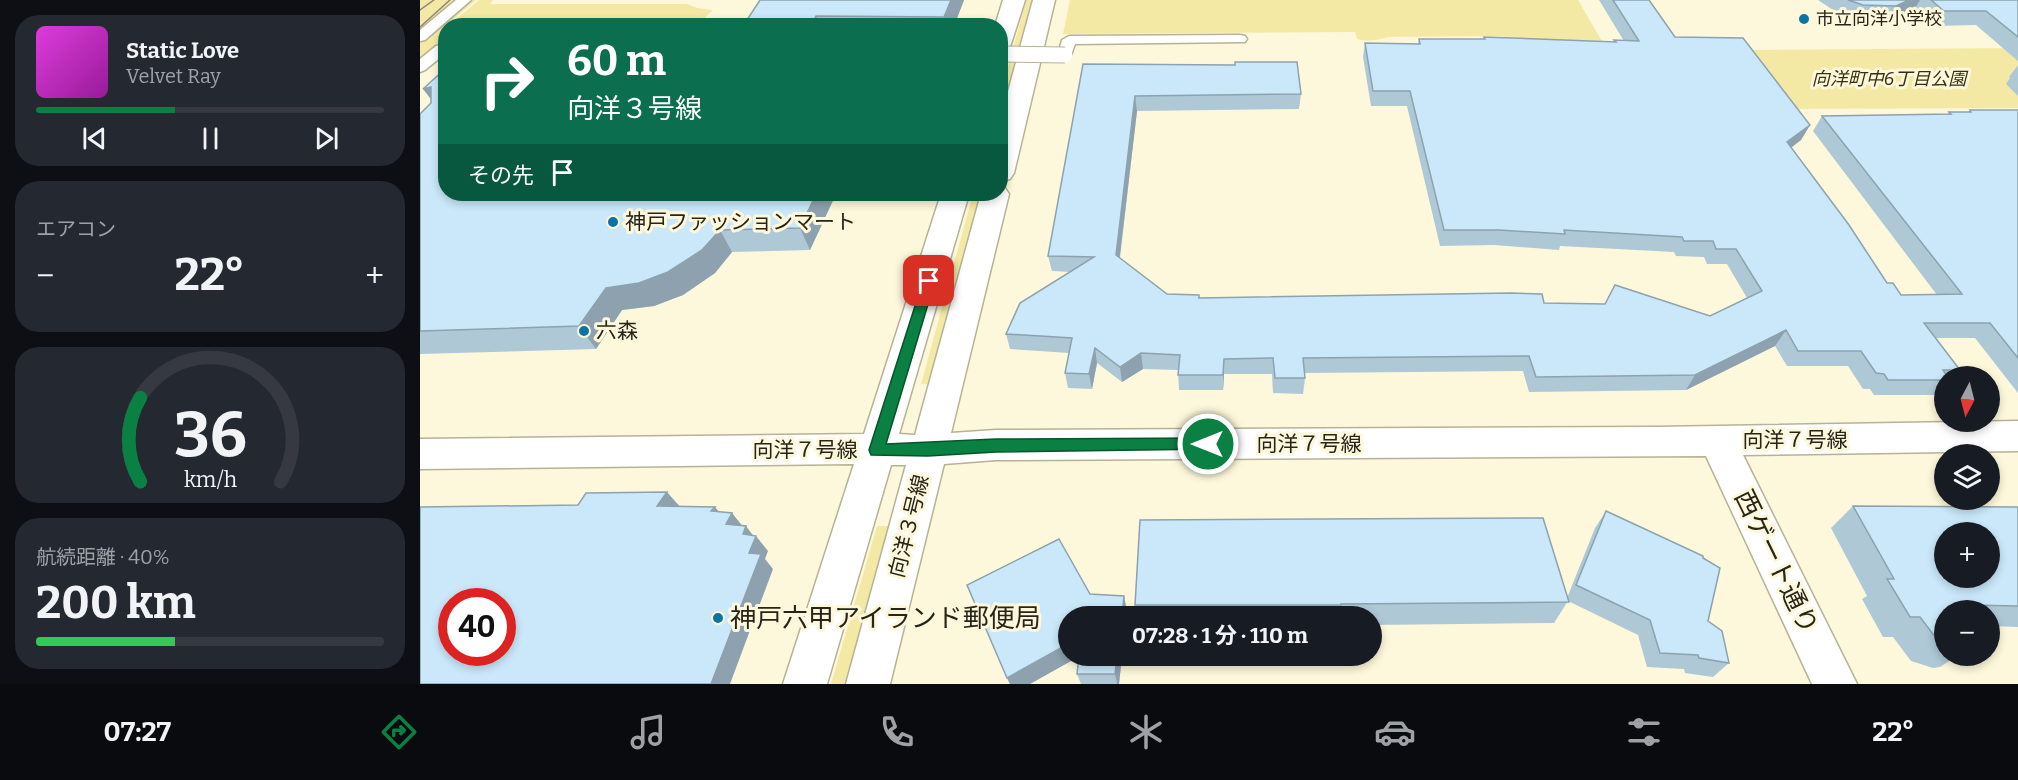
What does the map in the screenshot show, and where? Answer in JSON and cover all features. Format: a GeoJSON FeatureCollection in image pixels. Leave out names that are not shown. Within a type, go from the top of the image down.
{"type":"FeatureCollection","features":[{"type":"Feature","properties":{"kind":"street"},"geometry":{"type":"LineString","coordinates":[[444,18],[464,0]]}},
{"type":"Feature","properties":{"kind":"street"},"geometry":{"type":"LineString","coordinates":[[1008,19],[1014,0]]}},
{"type":"Feature","properties":{"kind":"street"},"geometry":{"type":"LineString","coordinates":[[1008,142],[1044,0]]}},
{"type":"Feature","properties":{"kind":"street"},"geometry":{"type":"LineString","coordinates":[[438,23],[420,39],[438,47]]}},
{"type":"Feature","properties":{"kind":"street"},"geometry":{"type":"LineString","coordinates":[[1008,54],[1065,55],[1070,40],[1240,39]]}},
{"type":"Feature","properties":{"kind":"street"},"geometry":{"type":"LineString","coordinates":[[420,67],[438,53]]}},
{"type":"Feature","properties":{"kind":"street"},"geometry":{"type":"LineString","coordinates":[[805,684],[954,201]]}},
{"type":"Feature","properties":{"kind":"street","name":"向洋３号線"},"geometry":{"type":"LineString","coordinates":[[868,684],[993,201]]}},
{"type":"Feature","properties":{"kind":"street","name":"向洋７号線"},"geometry":{"type":"LineString","coordinates":[[420,454],[809,448],[928,450],[996,445],[1643,442],[2018,436]]}},
{"type":"Feature","properties":{"kind":"street","name":"西ゲート通り"},"geometry":{"type":"LineString","coordinates":[[1717,440],[1835,684]]}},
{"type":"Feature","properties":{"kind":"green space"},"geometry":{"type":"Polygon","coordinates":[[[420,0],[476,0],[455,18],[438,18],[438,55],[420,71],[420,0]]]}},
{"type":"Feature","properties":{"kind":"green space"},"geometry":{"type":"Polygon","coordinates":[[[479,0],[493,0],[490,4],[687,4],[713,10],[704,18],[457,18],[479,0]]]}},
{"type":"Feature","properties":{"kind":"green space"},"geometry":{"type":"Polygon","coordinates":[[[1026,0],[1033,0],[1008,97],[1008,68],[1026,0]]]}},
{"type":"Feature","properties":{"kind":"green space"},"geometry":{"type":"Polygon","coordinates":[[[1070,0],[1578,0],[1603,43],[1532,42],[1501,36],[1388,37],[1365,40],[1357,39],[1355,32],[1063,34],[1070,0]]]}},
{"type":"Feature","properties":{"kind":"green space","name":"向洋町中6丁目公園"},"geometry":{"type":"Polygon","coordinates":[[[2018,48],[2018,108],[1783,109],[1737,50],[2018,48]]]}},
{"type":"Feature","properties":{"kind":"green space"},"geometry":{"type":"Polygon","coordinates":[[[971,201],[980,201],[933,384],[921,384],[971,201]]]}},
{"type":"Feature","properties":{"kind":"green space"},"geometry":{"type":"Polygon","coordinates":[[[877,526],[890,526],[846,684],[831,684],[877,526]]]}},
{"type":"Feature","properties":{"kind":"building"},"geometry":{"type":"Polygon","coordinates":[[[760,0],[951,0],[944,17],[748,18],[760,0]]]}},
{"type":"Feature","properties":{"kind":"building"},"geometry":{"type":"Polygon","coordinates":[[[1613,0],[1649,0],[1675,37],[1743,38],[1810,125],[1787,142],[1849,225],[1887,283],[1893,283],[1901,295],[1962,294],[1822,116],[1951,114],[1949,112],[1971,112],[1970,110],[2018,110],[2018,358],[1990,323],[1924,323],[1957,366],[1934,366],[1934,380],[1888,380],[1884,374],[1876,373],[1861,351],[1798,351],[1786,330],[1695,375],[1536,377],[1529,356],[1303,358],[1305,378],[1275,378],[1273,358],[1224,359],[1223,375],[1178,375],[1180,355],[1141,353],[1120,367],[1095,348],[1089,374],[1065,373],[1072,338],[1006,334],[1020,303],[1094,257],[1048,256],[1083,64],[1235,65],[1235,62],[1297,62],[1301,94],[1135,96],[1116,255],[1167,294],[1199,295],[1199,298],[1511,293],[1542,294],[1544,303],[1605,304],[1615,285],[1710,316],[1762,291],[1736,249],[1716,249],[1713,241],[1684,241],[1682,237],[1564,230],[1565,234],[1499,230],[1444,230],[1410,91],[1373,91],[1365,43],[1420,44],[1419,39],[1485,39],[1484,37],[1639,41],[1613,0]]]}},
{"type":"Feature","properties":{"kind":"building"},"geometry":{"type":"Polygon","coordinates":[[[1848,0],[1909,0],[1896,6],[1863,5],[1848,0]]]}},
{"type":"Feature","properties":{"kind":"building"},"geometry":{"type":"Polygon","coordinates":[[[1931,0],[2018,0],[2018,37],[1986,11],[1944,11],[1931,0]]]}},
{"type":"Feature","properties":{"kind":"building","name":"神戸ファッションマート"},"geometry":{"type":"Polygon","coordinates":[[[438,75],[438,201],[813,201],[800,228],[720,230],[702,250],[668,272],[639,283],[606,288],[579,326],[420,331],[420,114],[431,103],[431,87],[423,89],[438,75]]]}},
{"type":"Feature","properties":{"kind":"building"},"geometry":{"type":"Polygon","coordinates":[[[667,492],[657,506],[715,507],[711,511],[732,513],[726,524],[746,526],[743,534],[756,536],[749,553],[761,554],[711,684],[420,684],[420,507],[578,505],[586,493],[667,492]]]}},
{"type":"Feature","properties":{"kind":"building"},"geometry":{"type":"Polygon","coordinates":[[[1853,506],[1934,506],[1934,510],[2000,510],[2000,507],[2018,507],[2018,606],[2000,606],[2000,600],[1934,600],[1934,635],[1920,617],[1910,617],[1887,579],[1894,579],[1853,506]]]}},
{"type":"Feature","properties":{"kind":"building"},"geometry":{"type":"Polygon","coordinates":[[[1606,511],[1703,556],[1720,568],[1708,621],[1722,631],[1729,663],[1699,658],[1698,655],[1660,653],[1650,620],[1576,585],[1606,511]]]}},
{"type":"Feature","properties":{"kind":"building"},"geometry":{"type":"Polygon","coordinates":[[[1543,518],[1569,602],[1135,605],[1140,520],[1543,518]]]}},
{"type":"Feature","properties":{"kind":"building"},"geometry":{"type":"Polygon","coordinates":[[[1059,539],[1090,594],[1124,596],[1123,606],[1058,606],[1058,650],[1007,678],[967,585],[1059,539]]]}},
{"type":"Feature","properties":{"kind":"building"},"geometry":{"type":"Polygon","coordinates":[[[1078,666],[1116,666],[1115,674],[1077,674],[1078,666]]]}},
{"type":"Feature","properties":{"kind":"tram line"},"geometry":{"type":"LineString","coordinates":[[420,10],[434,0]]}},
{"type":"Feature","properties":{"kind":"tram line"},"geometry":{"type":"LineString","coordinates":[[420,27],[450,0]]}},
{"type":"Feature","properties":{"kind":"place","name":"市立向洋小学校"},"geometry":{"type":"Point","coordinates":[1804,19]}},
{"type":"Feature","properties":{"kind":"place","name":"神戸ファッションマート"},"geometry":{"type":"Point","coordinates":[613,222]}},
{"type":"Feature","properties":{"kind":"place","name":"六森"},"geometry":{"type":"Point","coordinates":[584,331]}},
{"type":"Feature","properties":{"kind":"place","name":"神戸六甲アイランド郵便局"},"geometry":{"type":"Point","coordinates":[718,618]}},
{"type":"Feature","properties":{"kind":"route"},"geometry":{"type":"LineString","coordinates":[[929,281],[877,450],[928,450],[996,445],[1208,444]]}}]}
